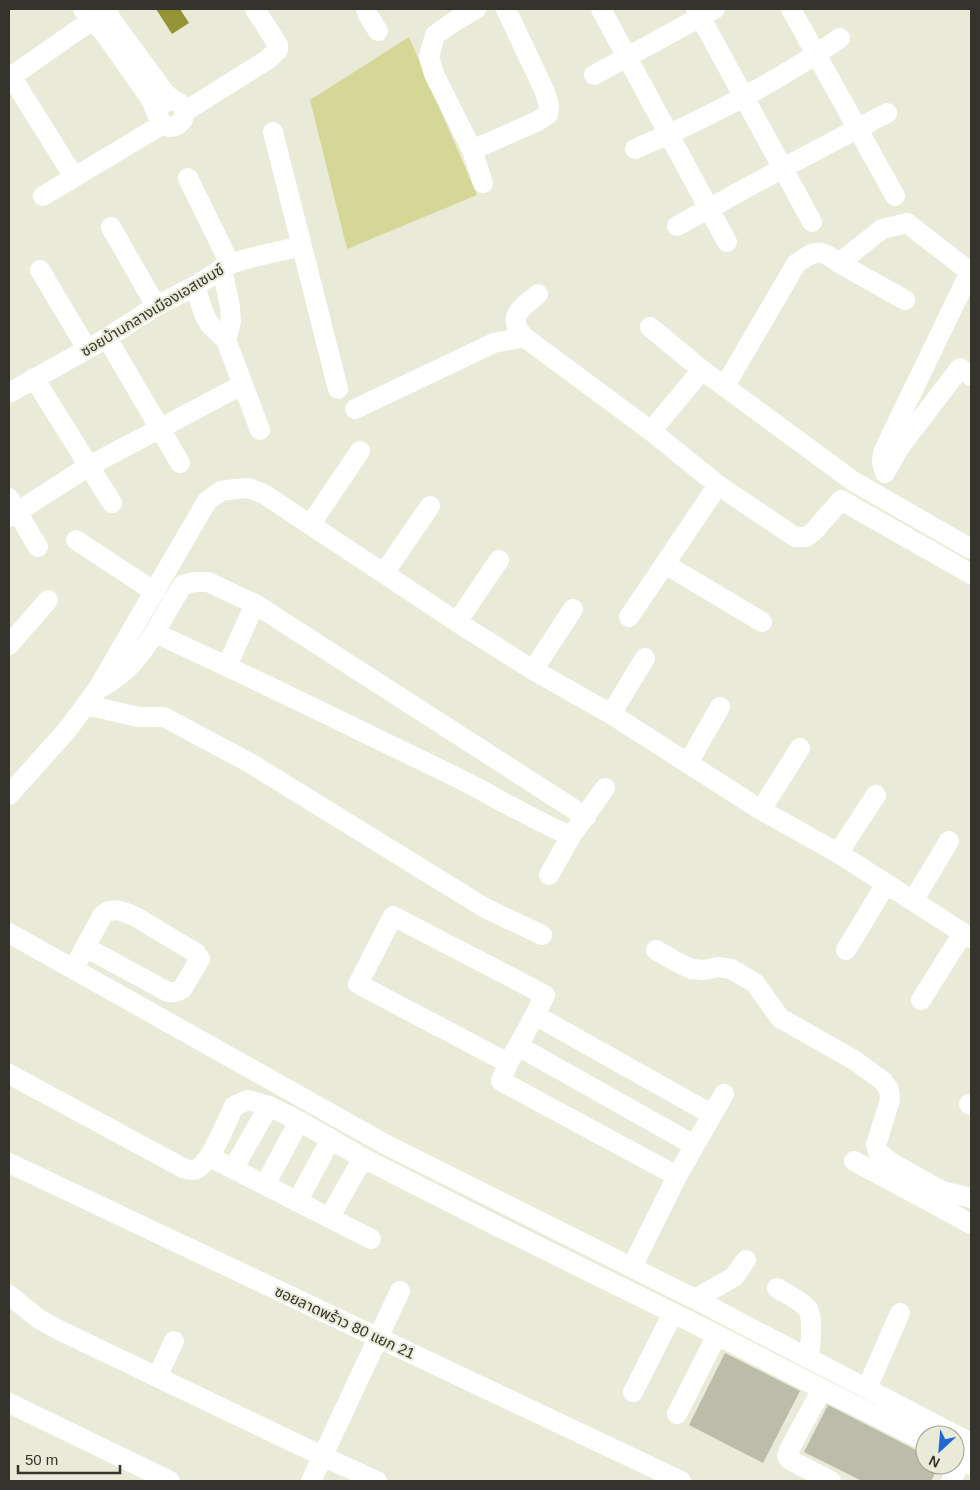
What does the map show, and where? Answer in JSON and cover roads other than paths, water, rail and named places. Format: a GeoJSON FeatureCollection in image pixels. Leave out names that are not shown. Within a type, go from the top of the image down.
{"type":"FeatureCollection","features":[{"type":"Feature","properties":{"kind":"street"},"geometry":{"type":"LineString","coordinates":[[43,196],[74,178],[169,112],[267,60],[278,50],[278,44],[255,9]]}},
{"type":"Feature","properties":{"kind":"street"},"geometry":{"type":"LineString","coordinates":[[366,9],[378,30]]}},
{"type":"Feature","properties":{"kind":"street"},"geometry":{"type":"LineString","coordinates":[[476,9],[455,21],[435,36],[429,57],[434,74],[472,150],[483,183]]}},
{"type":"Feature","properties":{"kind":"street"},"geometry":{"type":"LineString","coordinates":[[472,150],[538,121],[548,114],[549,106],[545,92],[506,9]]}},
{"type":"Feature","properties":{"kind":"street"},"geometry":{"type":"LineString","coordinates":[[600,9],[727,242]]}},
{"type":"Feature","properties":{"kind":"street"},"geometry":{"type":"LineString","coordinates":[[791,9],[895,196]]}},
{"type":"Feature","properties":{"kind":"street"},"geometry":{"type":"LineString","coordinates":[[99,11],[100,28],[152,100],[169,112]]}},
{"type":"Feature","properties":{"kind":"street"},"geometry":{"type":"LineString","coordinates":[[74,178],[10,77],[99,11]]}},
{"type":"Feature","properties":{"kind":"street"},"geometry":{"type":"LineString","coordinates":[[594,74],[626,58],[704,12],[744,96],[812,222]]}},
{"type":"Feature","properties":{"kind":"street"},"geometry":{"type":"LineString","coordinates":[[635,149],[668,135],[744,96],[840,38]]}},
{"type":"Feature","properties":{"kind":"street"},"geometry":{"type":"LineString","coordinates":[[677,226],[887,113]]}},
{"type":"Feature","properties":{"kind":"street"},"geometry":{"type":"LineString","coordinates":[[273,132],[338,389]]}},
{"type":"Feature","properties":{"kind":"street"},"geometry":{"type":"LineString","coordinates":[[188,178],[226,266],[231,322],[226,340]]}},
{"type":"Feature","properties":{"kind":"street"},"geometry":{"type":"LineString","coordinates":[[839,263],[882,229],[907,223],[970,272],[883,452],[882,462],[885,473]]}},
{"type":"Feature","properties":{"kind":"street"},"geometry":{"type":"LineString","coordinates":[[111,227],[156,306]]}},
{"type":"Feature","properties":{"kind":"street","name":"ซอยบ้านกลางเมืองเอสเซนซ์"},"geometry":{"type":"LineString","coordinates":[[10,388],[34,378],[108,338],[156,306],[195,286],[226,266],[250,258],[302,246]]}},
{"type":"Feature","properties":{"kind":"street"},"geometry":{"type":"LineString","coordinates":[[724,386],[796,264],[809,254],[818,252],[829,256],[905,300]]}},
{"type":"Feature","properties":{"kind":"street"},"geometry":{"type":"LineString","coordinates":[[40,270],[87,349]]}},
{"type":"Feature","properties":{"kind":"street"},"geometry":{"type":"LineString","coordinates":[[195,286],[204,314],[210,325],[226,340],[260,430]]}},
{"type":"Feature","properties":{"kind":"street"},"geometry":{"type":"LineString","coordinates":[[538,294],[520,309],[516,318],[516,326],[524,338],[651,431],[718,485],[795,537],[806,537],[814,531],[853,481]]}},
{"type":"Feature","properties":{"kind":"street"},"geometry":{"type":"LineString","coordinates":[[650,327],[702,370],[853,481],[971,550]]}},
{"type":"Feature","properties":{"kind":"street"},"geometry":{"type":"LineString","coordinates":[[108,338],[180,462]]}},
{"type":"Feature","properties":{"kind":"street"},"geometry":{"type":"LineString","coordinates":[[356,408],[494,342],[524,338]]}},
{"type":"Feature","properties":{"kind":"street"},"geometry":{"type":"LineString","coordinates":[[876,494],[899,448],[960,368],[971,376]]}},
{"type":"Feature","properties":{"kind":"street"},"geometry":{"type":"LineString","coordinates":[[651,431],[702,370]]}},
{"type":"Feature","properties":{"kind":"street"},"geometry":{"type":"LineString","coordinates":[[34,378],[112,503]]}},
{"type":"Feature","properties":{"kind":"street"},"geometry":{"type":"LineString","coordinates":[[38,547],[12,509],[242,385]]}},
{"type":"Feature","properties":{"kind":"street"},"geometry":{"type":"LineString","coordinates":[[310,524],[360,451]]}},
{"type":"Feature","properties":{"kind":"street"},"geometry":{"type":"LineString","coordinates":[[629,617],[718,485]]}},
{"type":"Feature","properties":{"kind":"street"},"geometry":{"type":"LineString","coordinates":[[9,795],[68,728],[91,697],[207,502],[221,491],[249,488],[264,494],[533,670],[611,714],[761,810],[838,853],[967,936],[921,1000]]}},
{"type":"Feature","properties":{"kind":"street"},"geometry":{"type":"LineString","coordinates":[[840,500],[971,574]]}},
{"type":"Feature","properties":{"kind":"street"},"geometry":{"type":"LineString","coordinates":[[384,574],[430,506]]}},
{"type":"Feature","properties":{"kind":"street"},"geometry":{"type":"LineString","coordinates":[[76,540],[155,592]]}},
{"type":"Feature","properties":{"kind":"street"},"geometry":{"type":"LineString","coordinates":[[457,622],[499,560]]}},
{"type":"Feature","properties":{"kind":"street"},"geometry":{"type":"LineString","coordinates":[[665,564],[762,622]]}},
{"type":"Feature","properties":{"kind":"street"},"geometry":{"type":"LineString","coordinates":[[91,697],[132,665],[155,633],[183,585],[194,582],[208,582],[255,604],[586,817]]}},
{"type":"Feature","properties":{"kind":"street"},"geometry":{"type":"LineString","coordinates":[[9,645],[48,600]]}},
{"type":"Feature","properties":{"kind":"street"},"geometry":{"type":"LineString","coordinates":[[227,666],[255,604]]}},
{"type":"Feature","properties":{"kind":"street"},"geometry":{"type":"LineString","coordinates":[[533,670],[573,609]]}},
{"type":"Feature","properties":{"kind":"street"},"geometry":{"type":"LineString","coordinates":[[155,633],[480,789],[552,828],[571,836]]}},
{"type":"Feature","properties":{"kind":"street"},"geometry":{"type":"LineString","coordinates":[[611,714],[645,658]]}},
{"type":"Feature","properties":{"kind":"street"},"geometry":{"type":"LineString","coordinates":[[91,697],[139,717],[164,717],[250,763],[486,908],[542,935]]}},
{"type":"Feature","properties":{"kind":"street"},"geometry":{"type":"LineString","coordinates":[[688,763],[720,707]]}},
{"type":"Feature","properties":{"kind":"street"},"geometry":{"type":"LineString","coordinates":[[761,810],[800,748]]}},
{"type":"Feature","properties":{"kind":"street"},"geometry":{"type":"LineString","coordinates":[[549,875],[571,836],[605,788]]}},
{"type":"Feature","properties":{"kind":"street"},"geometry":{"type":"LineString","coordinates":[[838,853],[876,795]]}},
{"type":"Feature","properties":{"kind":"street"},"geometry":{"type":"LineString","coordinates":[[913,902],[949,842]]}},
{"type":"Feature","properties":{"kind":"street"},"geometry":{"type":"LineString","coordinates":[[846,950],[886,884]]}},
{"type":"Feature","properties":{"kind":"street"},"geometry":{"type":"LineString","coordinates":[[74,968],[85,947],[102,916],[106,911],[116,910],[126,912],[141,920],[196,953],[200,959],[182,989],[176,992],[168,992],[85,947]]}},
{"type":"Feature","properties":{"kind":"street"},"geometry":{"type":"LineString","coordinates":[[677,1176],[501,1080],[513,1055],[545,995],[393,916],[358,984],[513,1055],[694,1145]]}},
{"type":"Feature","properties":{"kind":"street"},"geometry":{"type":"LineString","coordinates":[[9,933],[383,1143],[632,1267],[867,1388],[920,1425]]}},
{"type":"Feature","properties":{"kind":"street"},"geometry":{"type":"LineString","coordinates":[[656,950],[691,969],[705,970],[718,967],[731,969],[755,983],[780,1018],[854,1060],[883,1081],[888,1086],[891,1096],[876,1145],[878,1152],[890,1162],[942,1190],[971,1198]]}},
{"type":"Feature","properties":{"kind":"street"},"geometry":{"type":"LineString","coordinates":[[535,1015],[711,1114]]}},
{"type":"Feature","properties":{"kind":"street"},"geometry":{"type":"LineString","coordinates":[[9,1074],[182,1168],[193,1170],[201,1167],[210,1157],[234,1106],[248,1100],[269,1106],[363,1158],[915,1436]]}},
{"type":"Feature","properties":{"kind":"street"},"geometry":{"type":"LineString","coordinates":[[632,1267],[677,1176],[724,1094]]}},
{"type":"Feature","properties":{"kind":"street"},"geometry":{"type":"LineString","coordinates":[[233,1169],[269,1106]]}},
{"type":"Feature","properties":{"kind":"street"},"geometry":{"type":"LineString","coordinates":[[265,1185],[299,1121]]}},
{"type":"Feature","properties":{"kind":"street"},"geometry":{"type":"LineString","coordinates":[[298,1202],[331,1140]]}},
{"type":"Feature","properties":{"kind":"street"},"geometry":{"type":"LineString","coordinates":[[210,1157],[371,1239]]}},
{"type":"Feature","properties":{"kind":"street"},"geometry":{"type":"LineString","coordinates":[[329,1218],[363,1158]]}},
{"type":"Feature","properties":{"kind":"street"},"geometry":{"type":"LineString","coordinates":[[854,1161],[971,1224]]}},
{"type":"Feature","properties":{"kind":"street","name":"ซอยลาดพร้าว 80 แยก 21"},"geometry":{"type":"LineString","coordinates":[[9,1163],[681,1481]]}},
{"type":"Feature","properties":{"kind":"street"},"geometry":{"type":"LineString","coordinates":[[694,1299],[734,1277],[746,1260]]}},
{"type":"Feature","properties":{"kind":"street"},"geometry":{"type":"LineString","coordinates":[[778,1288],[808,1310],[811,1321],[809,1358]]}},
{"type":"Feature","properties":{"kind":"street"},"geometry":{"type":"LineString","coordinates":[[311,1481],[400,1291]]}},
{"type":"Feature","properties":{"kind":"street"},"geometry":{"type":"LineString","coordinates":[[9,1294],[46,1323],[377,1481]]}},
{"type":"Feature","properties":{"kind":"street"},"geometry":{"type":"LineString","coordinates":[[633,1392],[673,1313]]}},
{"type":"Feature","properties":{"kind":"street"},"geometry":{"type":"LineString","coordinates":[[867,1388],[900,1313]]}},
{"type":"Feature","properties":{"kind":"street"},"geometry":{"type":"LineString","coordinates":[[677,1414],[717,1335]]}},
{"type":"Feature","properties":{"kind":"street"},"geometry":{"type":"LineString","coordinates":[[157,1377],[174,1341]]}},
{"type":"Feature","properties":{"kind":"street"},"geometry":{"type":"LineString","coordinates":[[822,1389],[787,1456],[790,1460],[831,1481]]}},
{"type":"Feature","properties":{"kind":"street"},"geometry":{"type":"LineString","coordinates":[[9,1403],[170,1481]]}}]}
